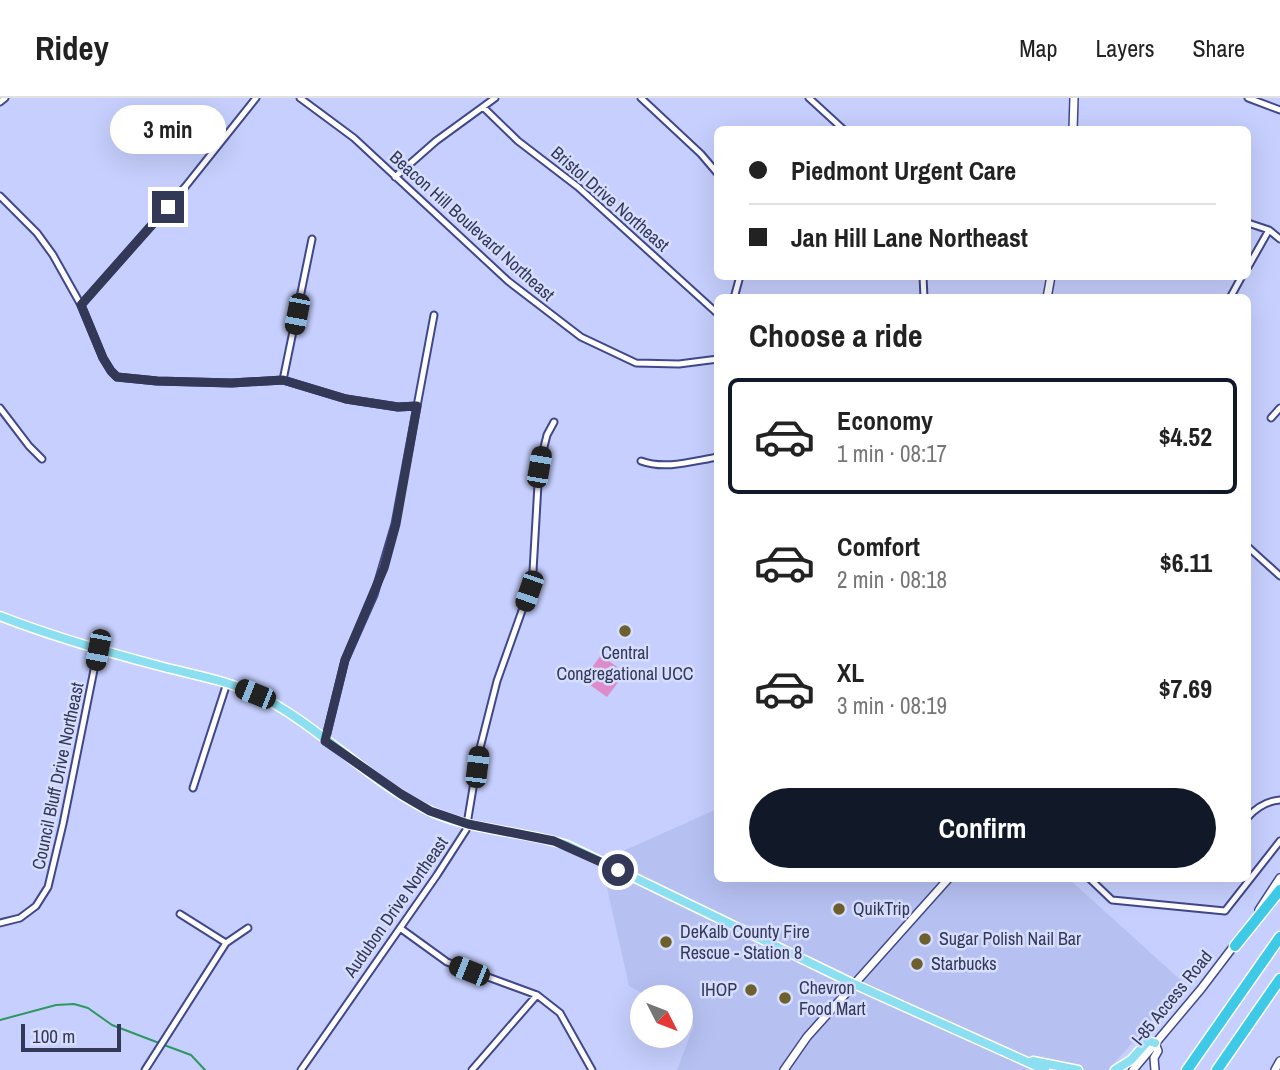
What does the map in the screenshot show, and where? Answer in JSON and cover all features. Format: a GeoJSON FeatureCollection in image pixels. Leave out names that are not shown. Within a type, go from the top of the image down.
{"type":"FeatureCollection","features":[{"type":"Feature","properties":{"kind":"highway"},"geometry":{"type":"LineString","coordinates":[[1235,946],[1280,890]]}},
{"type":"Feature","properties":{"kind":"highway"},"geometry":{"type":"LineString","coordinates":[[1188,1070],[1280,937]]}},
{"type":"Feature","properties":{"kind":"highway"},"geometry":{"type":"LineString","coordinates":[[1217,1070],[1280,979]]}},
{"type":"Feature","properties":{"kind":"main road"},"geometry":{"type":"LineString","coordinates":[[1073,126],[1074,98]]}},
{"type":"Feature","properties":{"kind":"main road"},"geometry":{"type":"LineString","coordinates":[[0,616],[98,650],[227,683],[268,701],[420,806],[468,824],[567,845],[854,984],[1028,1060],[1045,1070]]}},
{"type":"Feature","properties":{"kind":"main road","name":"I-85 Access Road"},"geometry":{"type":"LineString","coordinates":[[1133,1070],[1235,946],[1280,878]]}},
{"type":"Feature","properties":{"kind":"main road"},"geometry":{"type":"LineString","coordinates":[[784,1070],[807,1037],[945,882]]}},
{"type":"Feature","properties":{"kind":"main road"},"geometry":{"type":"LineString","coordinates":[[1115,1070],[1131,1060],[1148,1041],[1156,1043],[1158,1051],[1154,1058],[1154,1070]]}},
{"type":"Feature","properties":{"kind":"main road"},"geometry":{"type":"LineString","coordinates":[[1028,1060],[1078,1070]]}},
{"type":"Feature","properties":{"kind":"main road"},"geometry":{"type":"LineString","coordinates":[[1275,1070],[1280,1061]]}},
{"type":"Feature","properties":{"kind":"street"},"geometry":{"type":"LineString","coordinates":[[0,102],[5,98]]}},
{"type":"Feature","properties":{"kind":"street"},"geometry":{"type":"LineString","coordinates":[[81,305],[185,187],[256,98]]}},
{"type":"Feature","properties":{"kind":"street","name":"Beacon Hill Boulevard Northeast"},"geometry":{"type":"LineString","coordinates":[[300,98],[355,138],[508,281],[580,337],[636,363],[678,364],[714,360]]}},
{"type":"Feature","properties":{"kind":"street"},"geometry":{"type":"LineString","coordinates":[[395,177],[436,141],[495,98]]}},
{"type":"Feature","properties":{"kind":"street"},"geometry":{"type":"LineString","coordinates":[[641,98],[701,153],[714,169]]}},
{"type":"Feature","properties":{"kind":"street"},"geometry":{"type":"LineString","coordinates":[[809,98],[840,126]]}},
{"type":"Feature","properties":{"kind":"street"},"geometry":{"type":"LineString","coordinates":[[1248,98],[1280,110]]}},
{"type":"Feature","properties":{"kind":"street","name":"Bristol Drive Northeast"},"geometry":{"type":"LineString","coordinates":[[483,107],[518,141],[578,187],[714,310]]}},
{"type":"Feature","properties":{"kind":"street"},"geometry":{"type":"LineString","coordinates":[[0,196],[37,233],[58,265],[81,305],[103,358],[117,377],[232,383],[283,380],[346,399],[398,407],[417,406]]}},
{"type":"Feature","properties":{"kind":"street"},"geometry":{"type":"LineString","coordinates":[[1251,224],[1269,230],[1280,239]]}},
{"type":"Feature","properties":{"kind":"street"},"geometry":{"type":"LineString","coordinates":[[1251,262],[1269,230]]}},
{"type":"Feature","properties":{"kind":"street"},"geometry":{"type":"LineString","coordinates":[[283,380],[312,239]]}},
{"type":"Feature","properties":{"kind":"street"},"geometry":{"type":"LineString","coordinates":[[325,741],[345,660],[384,568],[396,524],[434,315]]}},
{"type":"Feature","properties":{"kind":"street"},"geometry":{"type":"LineString","coordinates":[[0,408],[42,459]]}},
{"type":"Feature","properties":{"kind":"street"},"geometry":{"type":"LineString","coordinates":[[1271,418],[1280,408]]}},
{"type":"Feature","properties":{"kind":"street","name":"Audubon Drive Northeast"},"geometry":{"type":"LineString","coordinates":[[301,1070],[400,928],[468,824],[479,752],[498,681],[529,591],[535,552],[539,467],[547,435],[554,422]]}},
{"type":"Feature","properties":{"kind":"street"},"geometry":{"type":"LineString","coordinates":[[641,461],[650,465],[663,465],[714,458]]}},
{"type":"Feature","properties":{"kind":"street"},"geometry":{"type":"LineString","coordinates":[[1251,550],[1280,576]]}},
{"type":"Feature","properties":{"kind":"street","name":"Council Bluff Drive Northeast"},"geometry":{"type":"LineString","coordinates":[[0,923],[20,918],[36,905],[48,887],[98,650]]}},
{"type":"Feature","properties":{"kind":"street"},"geometry":{"type":"LineString","coordinates":[[193,788],[227,683]]}},
{"type":"Feature","properties":{"kind":"street"},"geometry":{"type":"LineString","coordinates":[[1251,814],[1271,801],[1280,800]]}},
{"type":"Feature","properties":{"kind":"street"},"geometry":{"type":"LineString","coordinates":[[1251,878],[1280,841]]}},
{"type":"Feature","properties":{"kind":"street"},"geometry":{"type":"LineString","coordinates":[[1093,882],[1112,900],[1225,911],[1248,882]]}},
{"type":"Feature","properties":{"kind":"street"},"geometry":{"type":"LineString","coordinates":[[180,914],[226,943]]}},
{"type":"Feature","properties":{"kind":"street"},"geometry":{"type":"LineString","coordinates":[[145,1070],[226,943],[248,928]]}},
{"type":"Feature","properties":{"kind":"street"},"geometry":{"type":"LineString","coordinates":[[400,928],[447,962],[537,995],[560,1013],[592,1070]]}},
{"type":"Feature","properties":{"kind":"street"},"geometry":{"type":"LineString","coordinates":[[472,1070],[537,995]]}},
{"type":"Feature","properties":{"kind":"shaded area"},"geometry":{"type":"Polygon","coordinates":[[[601,655],[625,673],[607,697],[583,680],[601,655]]]}},
{"type":"Feature","properties":{"kind":"shaded area"},"geometry":{"type":"Polygon","coordinates":[[[714,810],[714,882],[1072,882],[1185,984],[1108,1070],[677,1070],[685,1048],[693,1048],[693,985],[629,986],[601,861],[714,810]]]}},
{"type":"Feature","properties":{"kind":"waterway"},"geometry":{"type":"LineString","coordinates":[[0,1020],[56,1005],[74,1004],[88,1008],[112,1025],[159,1043]]}},
{"type":"Feature","properties":{"kind":"waterway"},"geometry":{"type":"LineString","coordinates":[[164,1045],[191,1055],[205,1070]]}},
{"type":"Feature","properties":{"kind":"place","name":"Central Congregational UCC"},"geometry":{"type":"Point","coordinates":[625,631]}},
{"type":"Feature","properties":{"kind":"place","name":"QuikTrip"},"geometry":{"type":"Point","coordinates":[839,909]}},
{"type":"Feature","properties":{"kind":"place","name":"Sugar Polish Nail Bar"},"geometry":{"type":"Point","coordinates":[925,939]}},
{"type":"Feature","properties":{"kind":"place","name":"DeKalb County Fire Rescue - Station 8"},"geometry":{"type":"Point","coordinates":[666,942]}},
{"type":"Feature","properties":{"kind":"place","name":"Starbucks"},"geometry":{"type":"Point","coordinates":[917,964]}},
{"type":"Feature","properties":{"kind":"place","name":"IHOP"},"geometry":{"type":"Point","coordinates":[751,990]}},
{"type":"Feature","properties":{"kind":"place","name":"Chevron Food Mart"},"geometry":{"type":"Point","coordinates":[785,998]}},
{"type":"Feature","properties":{"kind":"route"},"geometry":{"type":"LineString","coordinates":[[168,207],[81,305],[103,358],[117,377],[232,383],[283,380],[346,399],[398,407],[417,406],[396,524],[384,568],[345,660],[325,741],[430,811],[455,821],[567,845],[618,870]]}}]}
